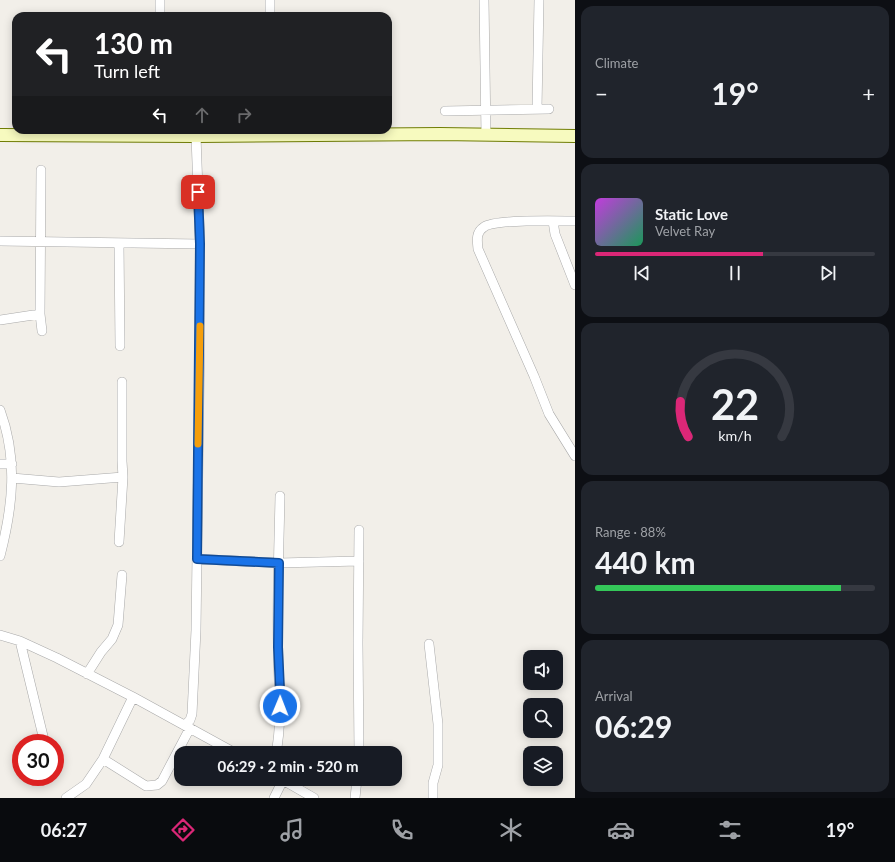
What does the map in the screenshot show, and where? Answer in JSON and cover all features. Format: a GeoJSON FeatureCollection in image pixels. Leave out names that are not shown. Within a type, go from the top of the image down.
{"type":"FeatureCollection","features":[{"type":"Feature","properties":{"kind":"street"},"geometry":{"type":"LineString","coordinates":[[160,0],[160,12]]}},
{"type":"Feature","properties":{"kind":"street"},"geometry":{"type":"LineString","coordinates":[[270,0],[270,12]]}},
{"type":"Feature","properties":{"kind":"street"},"geometry":{"type":"LineString","coordinates":[[484,0],[486,135]]}},
{"type":"Feature","properties":{"kind":"street"},"geometry":{"type":"LineString","coordinates":[[537,109],[539,0]]}},
{"type":"Feature","properties":{"kind":"street"},"geometry":{"type":"LineString","coordinates":[[445,111],[548,109]]}},
{"type":"Feature","properties":{"kind":"street"},"geometry":{"type":"LineString","coordinates":[[0,135],[79,134]]}},
{"type":"Feature","properties":{"kind":"street"},"geometry":{"type":"LineString","coordinates":[[171,134],[196,136],[245,134]]}},
{"type":"Feature","properties":{"kind":"street"},"geometry":{"type":"LineString","coordinates":[[378,134],[575,136]]}},
{"type":"Feature","properties":{"kind":"street"},"geometry":{"type":"LineString","coordinates":[[103,759],[146,786],[157,785],[162,781],[192,714],[197,559],[200,244],[196,136]]}},
{"type":"Feature","properties":{"kind":"street"},"geometry":{"type":"LineString","coordinates":[[41,170],[40,314],[42,331]]}},
{"type":"Feature","properties":{"kind":"street"},"geometry":{"type":"LineString","coordinates":[[575,221],[516,221],[486,225],[479,232],[477,239],[478,249],[534,376],[549,414],[575,456]]}},
{"type":"Feature","properties":{"kind":"street"},"geometry":{"type":"LineString","coordinates":[[553,221],[555,234],[575,285]]}},
{"type":"Feature","properties":{"kind":"street"},"geometry":{"type":"LineString","coordinates":[[0,240],[200,244]]}},
{"type":"Feature","properties":{"kind":"street"},"geometry":{"type":"LineString","coordinates":[[119,243],[120,346]]}},
{"type":"Feature","properties":{"kind":"street"},"geometry":{"type":"LineString","coordinates":[[0,320],[40,314]]}},
{"type":"Feature","properties":{"kind":"street"},"geometry":{"type":"LineString","coordinates":[[119,542],[123,477],[122,382]]}},
{"type":"Feature","properties":{"kind":"street"},"geometry":{"type":"LineString","coordinates":[[0,410],[12,464],[11,506],[0,556]]}},
{"type":"Feature","properties":{"kind":"street"},"geometry":{"type":"LineString","coordinates":[[564,439],[575,441]]}},
{"type":"Feature","properties":{"kind":"street"},"geometry":{"type":"LineString","coordinates":[[0,464],[12,464]]}},
{"type":"Feature","properties":{"kind":"street"},"geometry":{"type":"LineString","coordinates":[[12,478],[59,482],[105,477],[123,477]]}},
{"type":"Feature","properties":{"kind":"street"},"geometry":{"type":"LineString","coordinates":[[277,746],[279,738],[280,690],[278,647],[280,496]]}},
{"type":"Feature","properties":{"kind":"street"},"geometry":{"type":"LineString","coordinates":[[359,530],[359,746]]}},
{"type":"Feature","properties":{"kind":"street"},"geometry":{"type":"LineString","coordinates":[[197,559],[279,563],[359,561]]}},
{"type":"Feature","properties":{"kind":"street"},"geometry":{"type":"LineString","coordinates":[[87,674],[101,652],[112,639],[118,625],[122,575]]}},
{"type":"Feature","properties":{"kind":"street"},"geometry":{"type":"LineString","coordinates":[[0,635],[20,641],[57,658],[133,697],[222,746]]}},
{"type":"Feature","properties":{"kind":"street"},"geometry":{"type":"LineString","coordinates":[[20,641],[43,734]]}},
{"type":"Feature","properties":{"kind":"street"},"geometry":{"type":"LineString","coordinates":[[429,644],[438,724],[438,765],[433,783],[433,798]]}},
{"type":"Feature","properties":{"kind":"street"},"geometry":{"type":"LineString","coordinates":[[66,798],[86,784],[103,759],[133,697]]}},
{"type":"Feature","properties":{"kind":"street"},"geometry":{"type":"LineString","coordinates":[[274,798],[279,786]]}},
{"type":"Feature","properties":{"kind":"street"},"geometry":{"type":"LineString","coordinates":[[293,786],[314,798]]}},
{"type":"Feature","properties":{"kind":"street"},"geometry":{"type":"LineString","coordinates":[[355,798],[356,786]]}},
{"type":"Feature","properties":{"kind":"slow traffic"},"geometry":{"type":"LineString","coordinates":[[198,444],[200,326]]}},
{"type":"Feature","properties":{"kind":"route"},"geometry":{"type":"LineString","coordinates":[[198,192],[200,244],[197,559],[279,563],[278,647],[280,706]]}}]}
